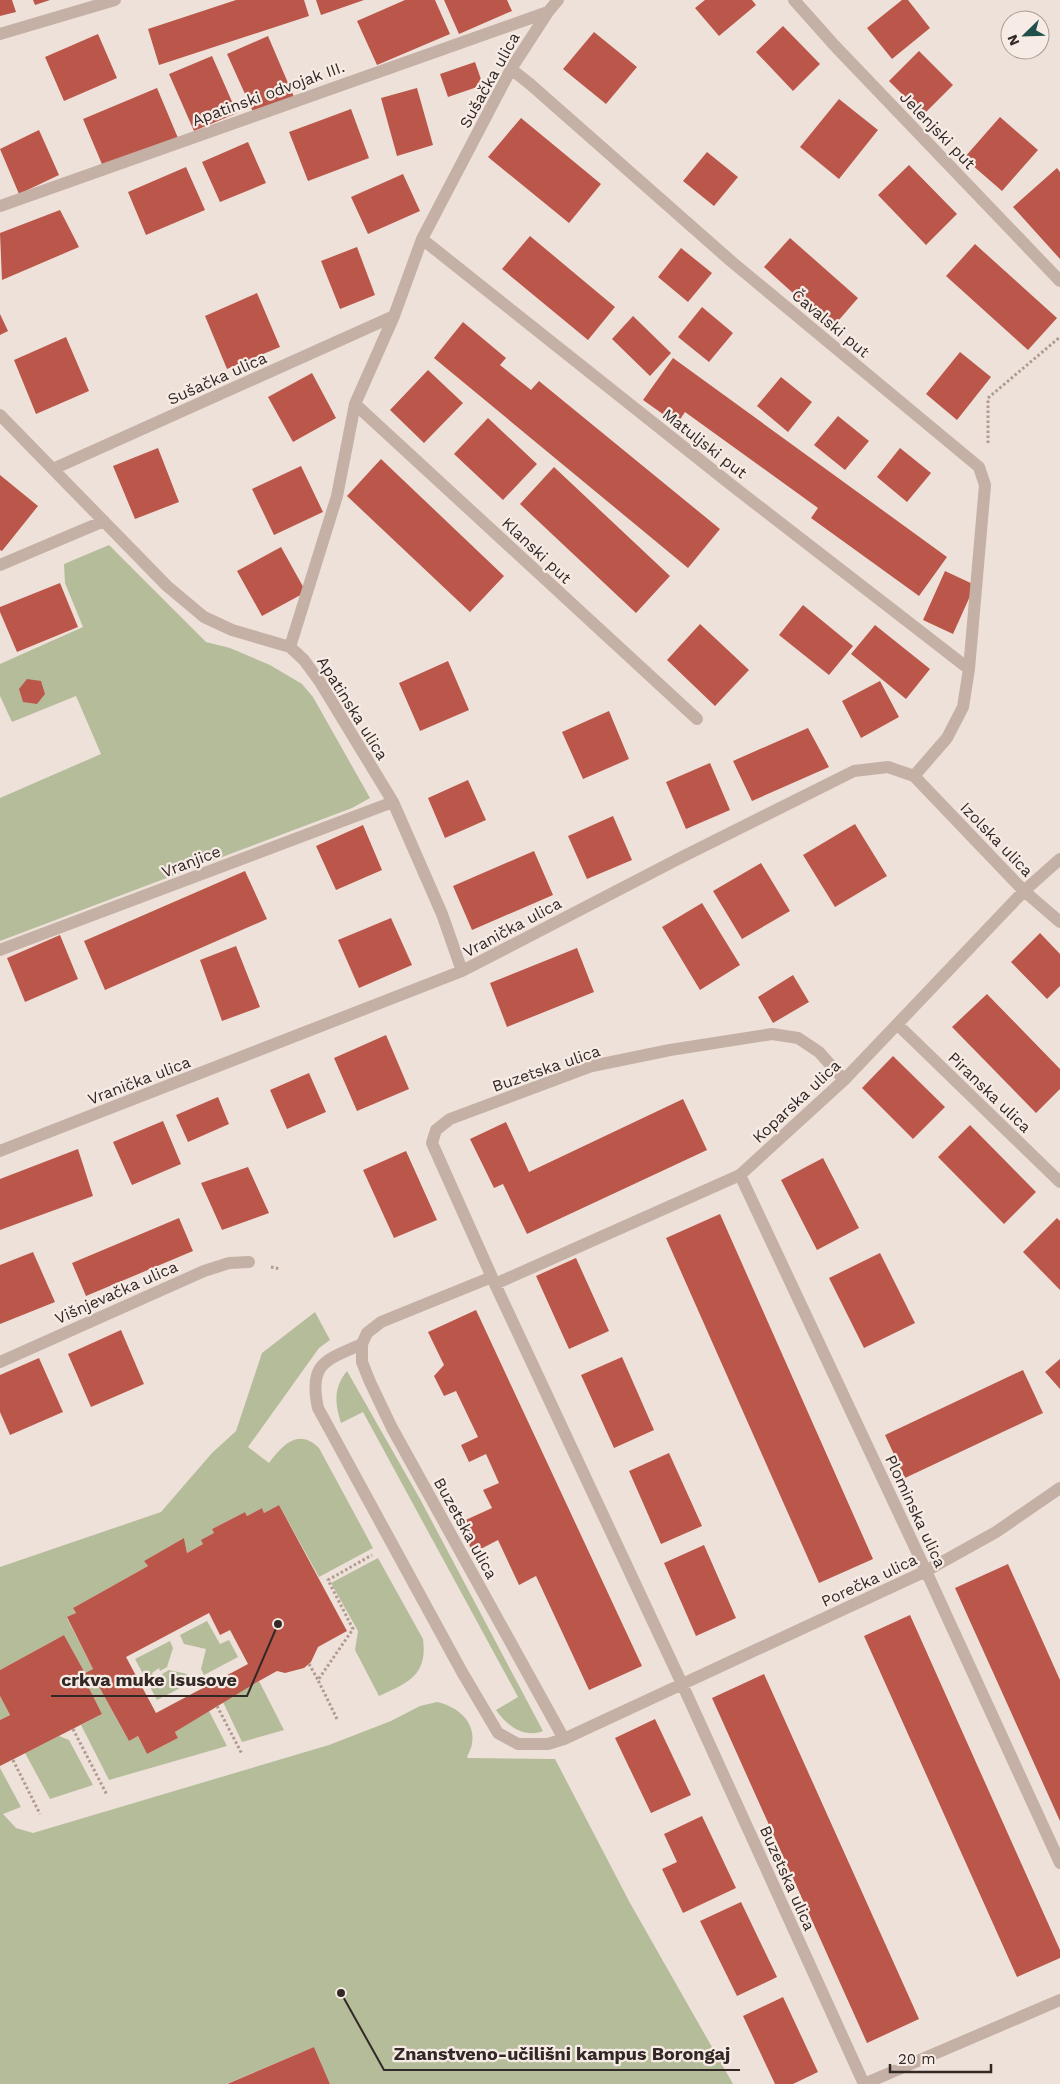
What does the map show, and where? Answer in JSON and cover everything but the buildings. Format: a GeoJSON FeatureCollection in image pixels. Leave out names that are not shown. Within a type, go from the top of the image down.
{"type":"FeatureCollection","features":[{"type":"Feature","properties":{"kind":"street"},"geometry":{"type":"LineString","coordinates":[[0,34],[115,0]]}},
{"type":"Feature","properties":{"kind":"street","name":"Sušačka ulica"},"geometry":{"type":"LineString","coordinates":[[290,648],[337,496],[356,404],[394,316],[422,239],[511,69],[548,12],[558,0]]}},
{"type":"Feature","properties":{"kind":"street","name":"Jelenjski put"},"geometry":{"type":"LineString","coordinates":[[794,0],[1060,281]]}},
{"type":"Feature","properties":{"kind":"street","name":"Apatinski odvojak III."},"geometry":{"type":"LineString","coordinates":[[0,206],[548,12]]}},
{"type":"Feature","properties":{"kind":"street","name":"Čavalski put"},"geometry":{"type":"LineString","coordinates":[[511,69],[732,262],[978,467]]}},
{"type":"Feature","properties":{"kind":"street","name":"Matuljski put"},"geometry":{"type":"LineString","coordinates":[[422,239],[734,487],[969,669]]}},
{"type":"Feature","properties":{"kind":"street","name":"Sušačka ulica"},"geometry":{"type":"LineString","coordinates":[[53,469],[394,316]]}},
{"type":"Feature","properties":{"kind":"street","name":"Klanski put"},"geometry":{"type":"LineString","coordinates":[[356,404],[697,719]]}},
{"type":"Feature","properties":{"kind":"street","name":"Apatinska ulica"},"geometry":{"type":"LineString","coordinates":[[0,414],[167,586],[204,617],[232,630],[290,648],[304,660],[320,682],[393,802],[442,914],[462,972]]}},
{"type":"Feature","properties":{"kind":"street"},"geometry":{"type":"LineString","coordinates":[[914,776],[947,738],[962,706],[969,669],[985,485],[978,467]]}},
{"type":"Feature","properties":{"kind":"street"},"geometry":{"type":"LineString","coordinates":[[0,565],[104,521]]}},
{"type":"Feature","properties":{"kind":"street","name":"Vranička ulica"},"geometry":{"type":"LineString","coordinates":[[0,1151],[462,972],[682,857],[854,771],[888,767],[914,776]]}},
{"type":"Feature","properties":{"kind":"street","name":"Izolska ulica"},"geometry":{"type":"LineString","coordinates":[[914,776],[1024,891],[1060,922]]}},
{"type":"Feature","properties":{"kind":"street","name":"Vranjice"},"geometry":{"type":"LineString","coordinates":[[0,950],[393,802]]}},
{"type":"Feature","properties":{"kind":"street","name":"Koparska ulica"},"geometry":{"type":"LineString","coordinates":[[494,1281],[740,1175],[844,1080],[1024,891],[1060,859]]}},
{"type":"Feature","properties":{"kind":"street","name":"Piranska ulica"},"geometry":{"type":"LineString","coordinates":[[898,1025],[1060,1182]]}},
{"type":"Feature","properties":{"kind":"street","name":"Buzetska ulica"},"geometry":{"type":"LineString","coordinates":[[844,1080],[819,1052],[798,1038],[772,1034],[670,1050],[592,1066],[450,1120],[436,1130],[432,1143],[494,1281],[683,1686],[864,2084],[1060,2000]]}},
{"type":"Feature","properties":{"kind":"street","name":"Plominska ulica"},"geometry":{"type":"LineString","coordinates":[[740,1175],[926,1571],[1060,1863]]}},
{"type":"Feature","properties":{"kind":"street","name":"Višnjevačka ulica"},"geometry":{"type":"LineString","coordinates":[[0,1362],[204,1271],[229,1263],[249,1262]]}},
{"type":"Feature","properties":{"kind":"street"},"geometry":{"type":"LineString","coordinates":[[494,1281],[381,1322],[367,1333],[362,1344],[323,1364],[316,1376],[314,1393],[318,1408],[474,1694],[498,1733],[518,1744],[548,1744],[564,1739],[683,1686]]}},
{"type":"Feature","properties":{"kind":"street","name":"Buzetska ulica"},"geometry":{"type":"LineString","coordinates":[[362,1344],[362,1362],[392,1428],[564,1739]]}},
{"type":"Feature","properties":{"kind":"street","name":"Porečka ulica"},"geometry":{"type":"LineString","coordinates":[[683,1686],[926,1571],[996,1532],[1060,1488]]}},
{"type":"Feature","properties":{"kind":"path"},"geometry":{"type":"LineString","coordinates":[[978,467],[988,458],[988,398],[1060,337]]}},
{"type":"Feature","properties":{"kind":"path"},"geometry":{"type":"LineString","coordinates":[[318,1680],[353,1629],[328,1580],[392,1544]]}},
{"type":"Feature","properties":{"kind":"path"},"geometry":{"type":"LineString","coordinates":[[309,1664],[337,1719]]}},
{"type":"Feature","properties":{"kind":"path"},"geometry":{"type":"LineString","coordinates":[[217,1706],[242,1754]]}},
{"type":"Feature","properties":{"kind":"path"},"geometry":{"type":"LineString","coordinates":[[73,1729],[106,1795]]}},
{"type":"Feature","properties":{"kind":"path"},"geometry":{"type":"LineString","coordinates":[[12,1760],[40,1814]]}},
{"type":"Feature","properties":{"kind":"green space"},"geometry":{"type":"Polygon","coordinates":[[[109,545],[206,642],[230,648],[270,665],[302,684],[313,697],[370,798],[352,808],[0,941],[0,798],[101,754],[76,696],[12,722],[0,696],[0,664],[83,627],[65,583],[64,564],[109,545]]]}},
{"type":"Feature","properties":{"kind":"green space"},"geometry":{"type":"Polygon","coordinates":[[[315,1312],[330,1340],[319,1348],[248,1447],[269,1463],[285,1445],[297,1439],[304,1439],[319,1448],[373,1548],[319,1577],[279,1505],[264,1513],[262,1508],[247,1516],[245,1512],[212,1529],[214,1533],[203,1544],[187,1553],[184,1538],[144,1561],[148,1566],[73,1608],[76,1613],[67,1618],[93,1669],[85,1673],[64,1635],[0,1670],[0,1567],[161,1512],[212,1453],[236,1431],[262,1353],[315,1312]]]}},
{"type":"Feature","properties":{"kind":"green space"},"geometry":{"type":"Polygon","coordinates":[[[347,1371],[420,1499],[543,1731],[536,1733],[522,1732],[505,1721],[496,1710],[518,1697],[363,1412],[341,1423],[336,1396],[342,1377],[347,1371]]]}},
{"type":"Feature","properties":{"kind":"green space"},"geometry":{"type":"Polygon","coordinates":[[[378,1558],[423,1639],[424,1652],[419,1670],[407,1682],[379,1696],[355,1650],[358,1631],[331,1583],[378,1558]]]}},
{"type":"Feature","properties":{"kind":"green space"},"geometry":{"type":"Polygon","coordinates":[[[207,1621],[220,1644],[229,1640],[238,1657],[204,1675],[201,1669],[206,1649],[184,1644],[180,1635],[207,1621]]]}},
{"type":"Feature","properties":{"kind":"green space"},"geometry":{"type":"Polygon","coordinates":[[[170,1641],[173,1648],[167,1667],[160,1671],[159,1668],[152,1673],[156,1681],[164,1677],[162,1674],[169,1670],[187,1674],[192,1682],[157,1700],[135,1659],[170,1641]]]}},
{"type":"Feature","properties":{"kind":"green space"},"geometry":{"type":"Polygon","coordinates":[[[259,1681],[284,1730],[242,1742],[223,1702],[259,1681]]]}},
{"type":"Feature","properties":{"kind":"green space"},"geometry":{"type":"Polygon","coordinates":[[[97,1683],[129,1741],[138,1736],[147,1754],[178,1738],[175,1732],[209,1711],[227,1746],[109,1780],[81,1725],[102,1714],[89,1688],[97,1683]]]}},
{"type":"Feature","properties":{"kind":"green space"},"geometry":{"type":"Polygon","coordinates":[[[0,1696],[10,1715],[0,1720],[0,1696]]]}},
{"type":"Feature","properties":{"kind":"green space"},"geometry":{"type":"Polygon","coordinates":[[[437,1702],[451,1707],[468,1721],[471,1728],[472,1745],[467,1758],[555,1759],[630,1903],[733,2084],[330,2084],[314,2047],[226,2084],[0,2084],[0,1768],[21,1807],[3,1814],[16,1828],[33,1833],[329,1745],[391,1721],[420,1706],[437,1702]]]}},
{"type":"Feature","properties":{"kind":"green space"},"geometry":{"type":"Polygon","coordinates":[[[59,1736],[69,1740],[93,1785],[50,1799],[25,1753],[59,1736]]]}},
{"type":"Feature","properties":{"kind":"place","name":"crkva muke Isusove"},"geometry":{"type":"Point","coordinates":[278,1624]}},
{"type":"Feature","properties":{"kind":"place","name":"Znanstveno-učilišni kampus Borongaj"},"geometry":{"type":"Point","coordinates":[341,1993]}}]}
